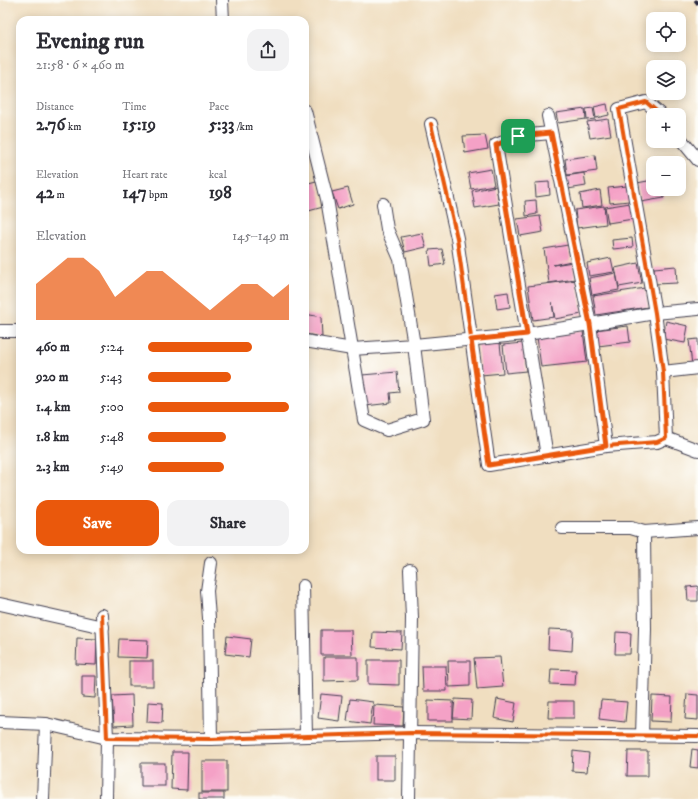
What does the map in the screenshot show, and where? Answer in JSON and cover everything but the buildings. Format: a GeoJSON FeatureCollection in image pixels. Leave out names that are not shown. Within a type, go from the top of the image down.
{"type":"FeatureCollection","features":[{"type":"Feature","properties":{"kind":"street"},"geometry":{"type":"LineString","coordinates":[[222,0],[223,16]]}},
{"type":"Feature","properties":{"kind":"street"},"geometry":{"type":"LineString","coordinates":[[652,108],[646,102],[618,109],[655,314],[663,372],[666,438]]}},
{"type":"Feature","properties":{"kind":"street"},"geometry":{"type":"LineString","coordinates":[[548,116],[590,324],[606,446]]}},
{"type":"Feature","properties":{"kind":"street"},"geometry":{"type":"LineString","coordinates":[[431,124],[457,238],[489,465],[606,446],[657,442],[666,438],[698,450]]}},
{"type":"Feature","properties":{"kind":"street"},"geometry":{"type":"LineString","coordinates":[[309,126],[328,199],[364,420],[387,430],[423,419],[414,345],[400,259],[387,229],[383,204]]}},
{"type":"Feature","properties":{"kind":"street"},"geometry":{"type":"LineString","coordinates":[[547,456],[496,145],[518,136],[551,133]]}},
{"type":"Feature","properties":{"kind":"street"},"geometry":{"type":"LineString","coordinates":[[686,145],[698,160]]}},
{"type":"Feature","properties":{"kind":"street"},"geometry":{"type":"LineString","coordinates":[[309,342],[352,349],[414,345],[527,334],[655,314],[698,309]]}},
{"type":"Feature","properties":{"kind":"street"},"geometry":{"type":"LineString","coordinates":[[0,331],[16,331]]}},
{"type":"Feature","properties":{"kind":"street"},"geometry":{"type":"LineString","coordinates":[[663,372],[698,368]]}},
{"type":"Feature","properties":{"kind":"street"},"geometry":{"type":"LineString","coordinates":[[562,528],[631,528],[644,532],[698,528]]}},
{"type":"Feature","properties":{"kind":"street"},"geometry":{"type":"LineString","coordinates":[[642,736],[645,629],[644,532]]}},
{"type":"Feature","properties":{"kind":"street"},"geometry":{"type":"LineString","coordinates":[[211,563],[207,591],[209,618],[211,738]]}},
{"type":"Feature","properties":{"kind":"street"},"geometry":{"type":"LineString","coordinates":[[409,799],[412,618],[410,570]]}},
{"type":"Feature","properties":{"kind":"street"},"geometry":{"type":"LineString","coordinates":[[303,586],[306,736]]}},
{"type":"Feature","properties":{"kind":"street"},"geometry":{"type":"LineString","coordinates":[[0,604],[102,621],[106,738],[106,799]]}},
{"type":"Feature","properties":{"kind":"street"},"geometry":{"type":"LineString","coordinates":[[0,722],[46,724],[106,738],[211,738],[410,733],[698,736]]}},
{"type":"Feature","properties":{"kind":"street"},"geometry":{"type":"LineString","coordinates":[[42,799],[46,724]]}},
{"type":"Feature","properties":{"kind":"railway"},"geometry":{"type":"LineString","coordinates":[[695,0],[698,4]]}},
{"type":"Feature","properties":{"kind":"cycle path"},"geometry":{"type":"LineString","coordinates":[[431,124],[457,238],[489,465],[606,446],[657,442],[666,438],[663,372],[655,313],[619,109],[646,102],[653,108]]}},
{"type":"Feature","properties":{"kind":"cycle path"},"geometry":{"type":"LineString","coordinates":[[102,615],[107,738],[211,739],[410,733],[698,736]]}},
{"type":"Feature","properties":{"kind":"route"},"geometry":{"type":"LineString","coordinates":[[551,133],[590,324],[606,446],[489,465],[471,340],[527,334],[496,145],[518,136],[551,133]]}}]}
